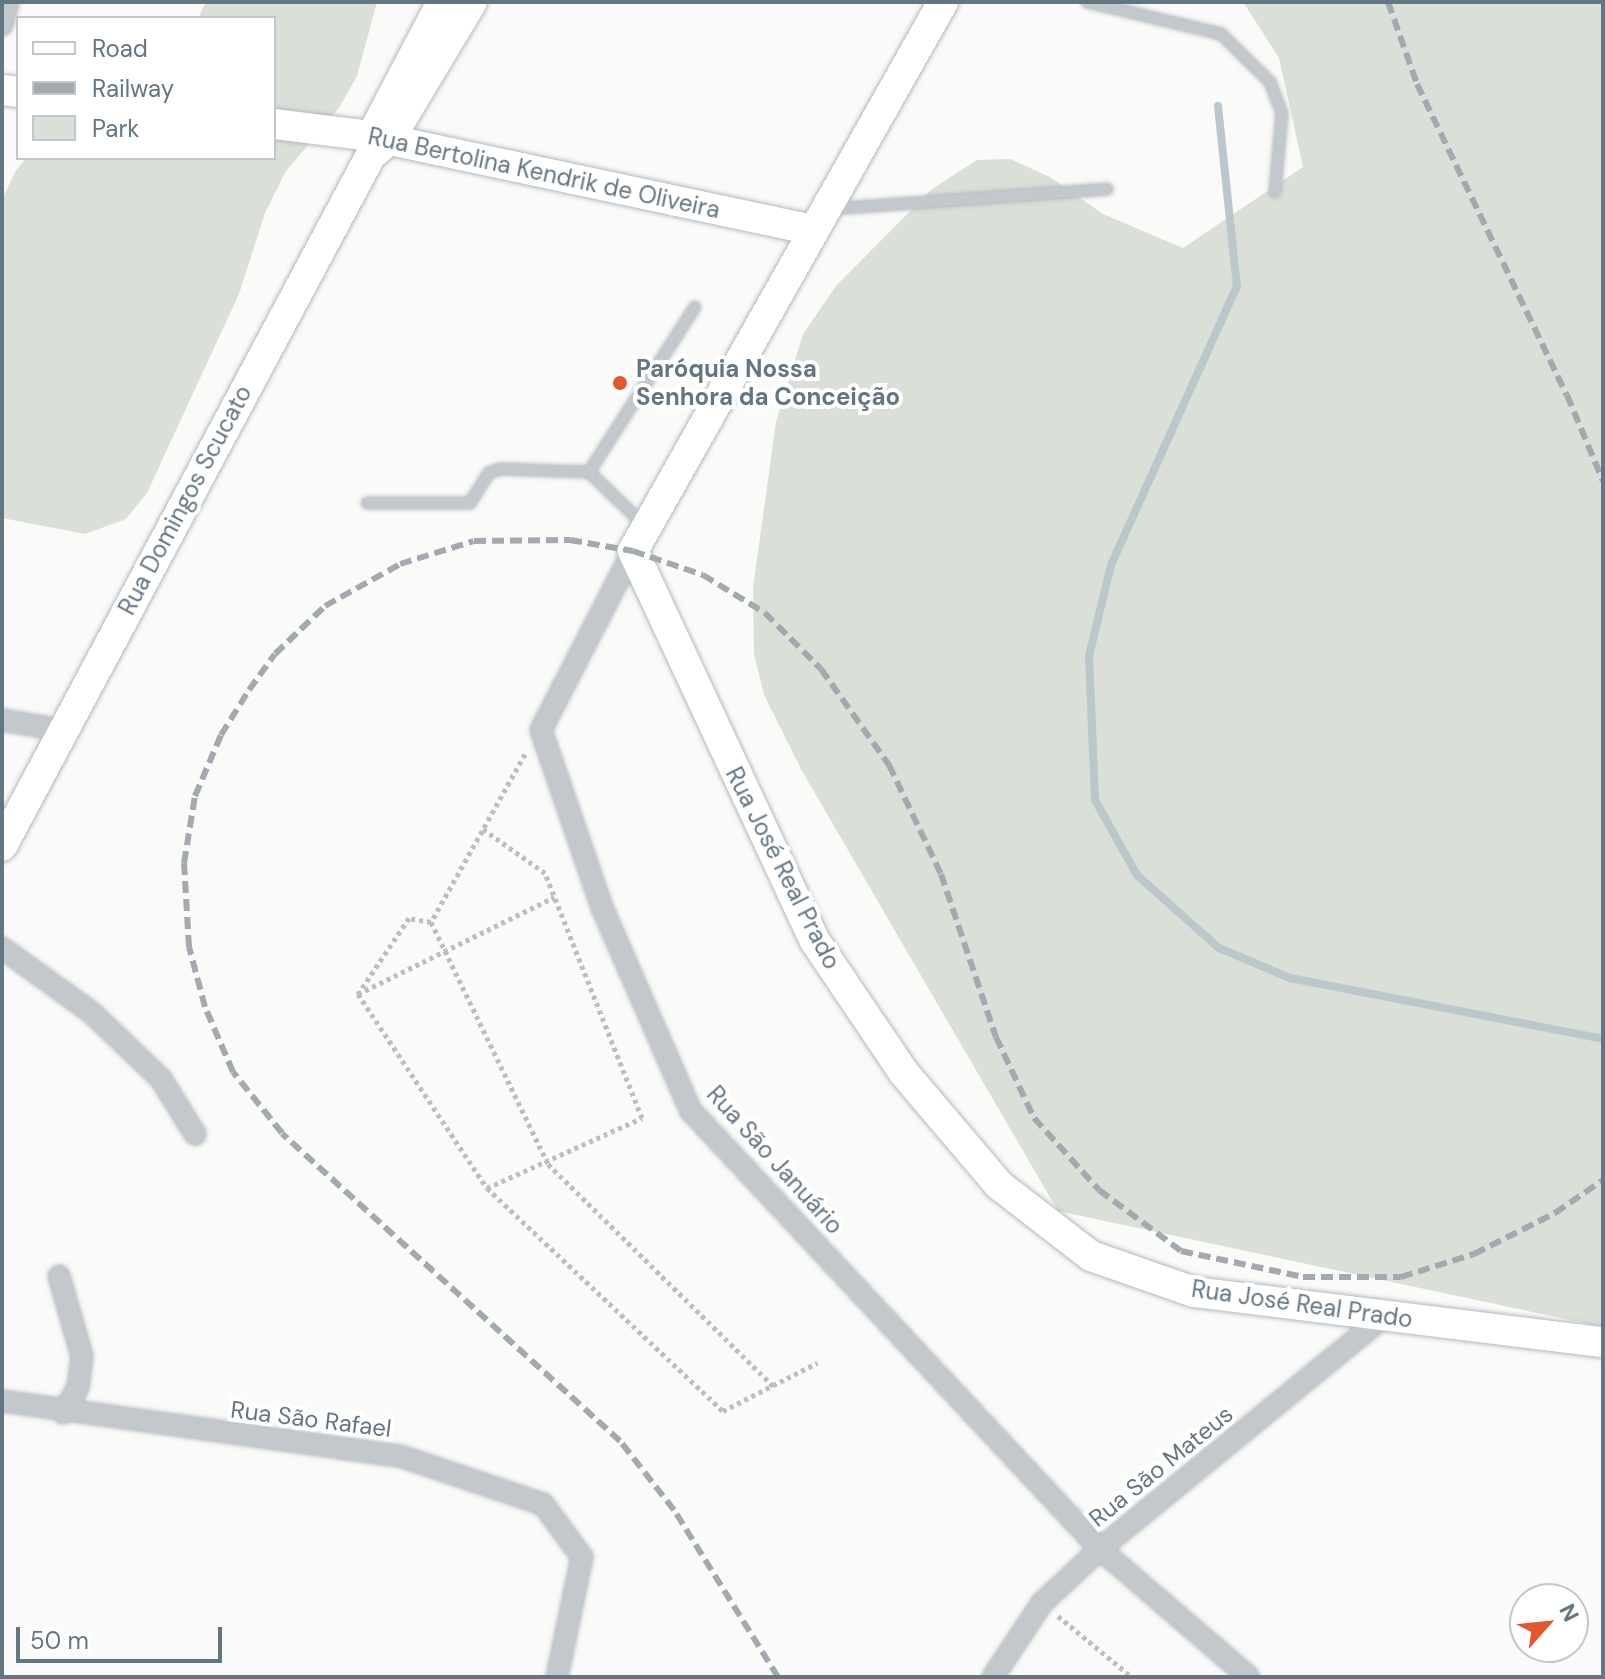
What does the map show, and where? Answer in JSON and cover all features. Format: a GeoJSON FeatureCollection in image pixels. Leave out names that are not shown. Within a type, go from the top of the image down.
{"type":"FeatureCollection","features":[{"type":"Feature","properties":{"kind":"street"},"geometry":{"type":"LineString","coordinates":[[2,25],[8,2]]}},
{"type":"Feature","properties":{"kind":"street","name":"Rua Domingos Scucato"},"geometry":{"type":"LineString","coordinates":[[2,846],[61,730],[377,144],[442,2]]}},
{"type":"Feature","properties":{"kind":"street","name":"Rua Domingos Scucato"},"geometry":{"type":"LineString","coordinates":[[377,144],[472,2]]}},
{"type":"Feature","properties":{"kind":"street"},"geometry":{"type":"LineString","coordinates":[[541,730],[639,539],[943,2]]}},
{"type":"Feature","properties":{"kind":"street","name":"Rua Bertolina Kendrik de Oliveira"},"geometry":{"type":"LineString","coordinates":[[276,124],[819,220]]}},
{"type":"Feature","properties":{"kind":"street","name":"Rua José Real Prado"},"geometry":{"type":"LineString","coordinates":[[639,539],[815,941],[904,1073],[999,1185],[1091,1256],[1194,1292],[1603,1342]]}},
{"type":"Feature","properties":{"kind":"street"},"geometry":{"type":"LineString","coordinates":[[2,720],[61,730]]}},
{"type":"Feature","properties":{"kind":"street","name":"Rua São Januário"},"geometry":{"type":"LineString","coordinates":[[541,730],[603,910],[691,1111],[1100,1549],[1249,1677]]}},
{"type":"Feature","properties":{"kind":"street"},"geometry":{"type":"LineString","coordinates":[[2,948],[92,1013],[161,1079],[195,1134]]}},
{"type":"Feature","properties":{"kind":"street"},"geometry":{"type":"LineString","coordinates":[[59,1276],[82,1356],[78,1387],[63,1413]]}},
{"type":"Feature","properties":{"kind":"street","name":"Rua São Mateus"},"geometry":{"type":"LineString","coordinates":[[993,1677],[1042,1603],[1100,1549],[1385,1316]]}},
{"type":"Feature","properties":{"kind":"street","name":"Rua São Rafael"},"geometry":{"type":"LineString","coordinates":[[3,1406],[400,1456],[543,1504],[582,1557],[557,1677]]}},
{"type":"Feature","properties":{"kind":"lane"},"geometry":{"type":"LineString","coordinates":[[1087,2],[1221,34],[1270,82],[1282,113],[1275,192]]}},
{"type":"Feature","properties":{"kind":"lane"},"geometry":{"type":"LineString","coordinates":[[819,220],[885,209],[1107,189]]}},
{"type":"Feature","properties":{"kind":"lane"},"geometry":{"type":"LineString","coordinates":[[589,472],[695,307]]}},
{"type":"Feature","properties":{"kind":"lane"},"geometry":{"type":"LineString","coordinates":[[367,503],[470,503],[489,473],[500,469],[589,472]]}},
{"type":"Feature","properties":{"kind":"lane"},"geometry":{"type":"LineString","coordinates":[[589,472],[639,539]]}},
{"type":"Feature","properties":{"kind":"path"},"geometry":{"type":"LineString","coordinates":[[431,922],[541,730]]}},
{"type":"Feature","properties":{"kind":"path"},"geometry":{"type":"LineString","coordinates":[[483,829],[545,873],[642,1118],[548,1164],[487,1188]]}},
{"type":"Feature","properties":{"kind":"path"},"geometry":{"type":"LineString","coordinates":[[358,994],[554,897]]}},
{"type":"Feature","properties":{"kind":"path"},"geometry":{"type":"LineString","coordinates":[[358,994],[409,918],[431,922]]}},
{"type":"Feature","properties":{"kind":"path"},"geometry":{"type":"LineString","coordinates":[[431,922],[548,1164],[774,1387]]}},
{"type":"Feature","properties":{"kind":"path"},"geometry":{"type":"LineString","coordinates":[[358,994],[487,1188],[723,1411],[817,1363]]}},
{"type":"Feature","properties":{"kind":"path"},"geometry":{"type":"LineString","coordinates":[[1042,1603],[1132,1677]]}},
{"type":"Feature","properties":{"kind":"green space"},"geometry":{"type":"Polygon","coordinates":[[[206,2],[377,2],[357,76],[339,108],[286,171],[265,213],[239,294],[147,493],[126,519],[85,534],[2,518],[2,200],[15,172],[24,160],[276,160],[276,16],[199,16],[206,2]]]}},
{"type":"Feature","properties":{"kind":"green space"},"geometry":{"type":"Polygon","coordinates":[[[1243,2],[1603,2],[1603,1327],[1058,1211],[802,771],[764,695],[754,654],[753,588],[776,422],[803,334],[836,286],[932,189],[977,160],[1010,159],[1050,177],[1103,214],[1183,248],[1303,167],[1279,58],[1243,2]]]}},
{"type":"Feature","properties":{"kind":"waterway"},"geometry":{"type":"LineString","coordinates":[[1218,106],[1237,286],[1111,565],[1089,656],[1095,800],[1137,875],[1219,948],[1290,978],[1603,1039]]}},
{"type":"Feature","properties":{"kind":"railway"},"geometry":{"type":"LineString","coordinates":[[1388,2],[1417,84],[1567,395],[1603,481]]}},
{"type":"Feature","properties":{"kind":"railway"},"geometry":{"type":"LineString","coordinates":[[778,1677],[674,1510],[620,1441],[282,1133],[233,1072],[205,1007],[189,947],[184,863],[195,796],[221,735],[249,690],[275,654],[325,606],[400,564],[474,541],[570,540],[633,551],[703,575],[765,613],[821,669],[889,765],[941,874],[996,1037],[1034,1118],[1099,1190],[1181,1251],[1303,1277],[1401,1277],[1474,1254],[1555,1213],[1603,1180]]}},
{"type":"Feature","properties":{"kind":"place","name":"Paróquia Nossa Senhora da Conceição"},"geometry":{"type":"Point","coordinates":[620,383]}}]}
